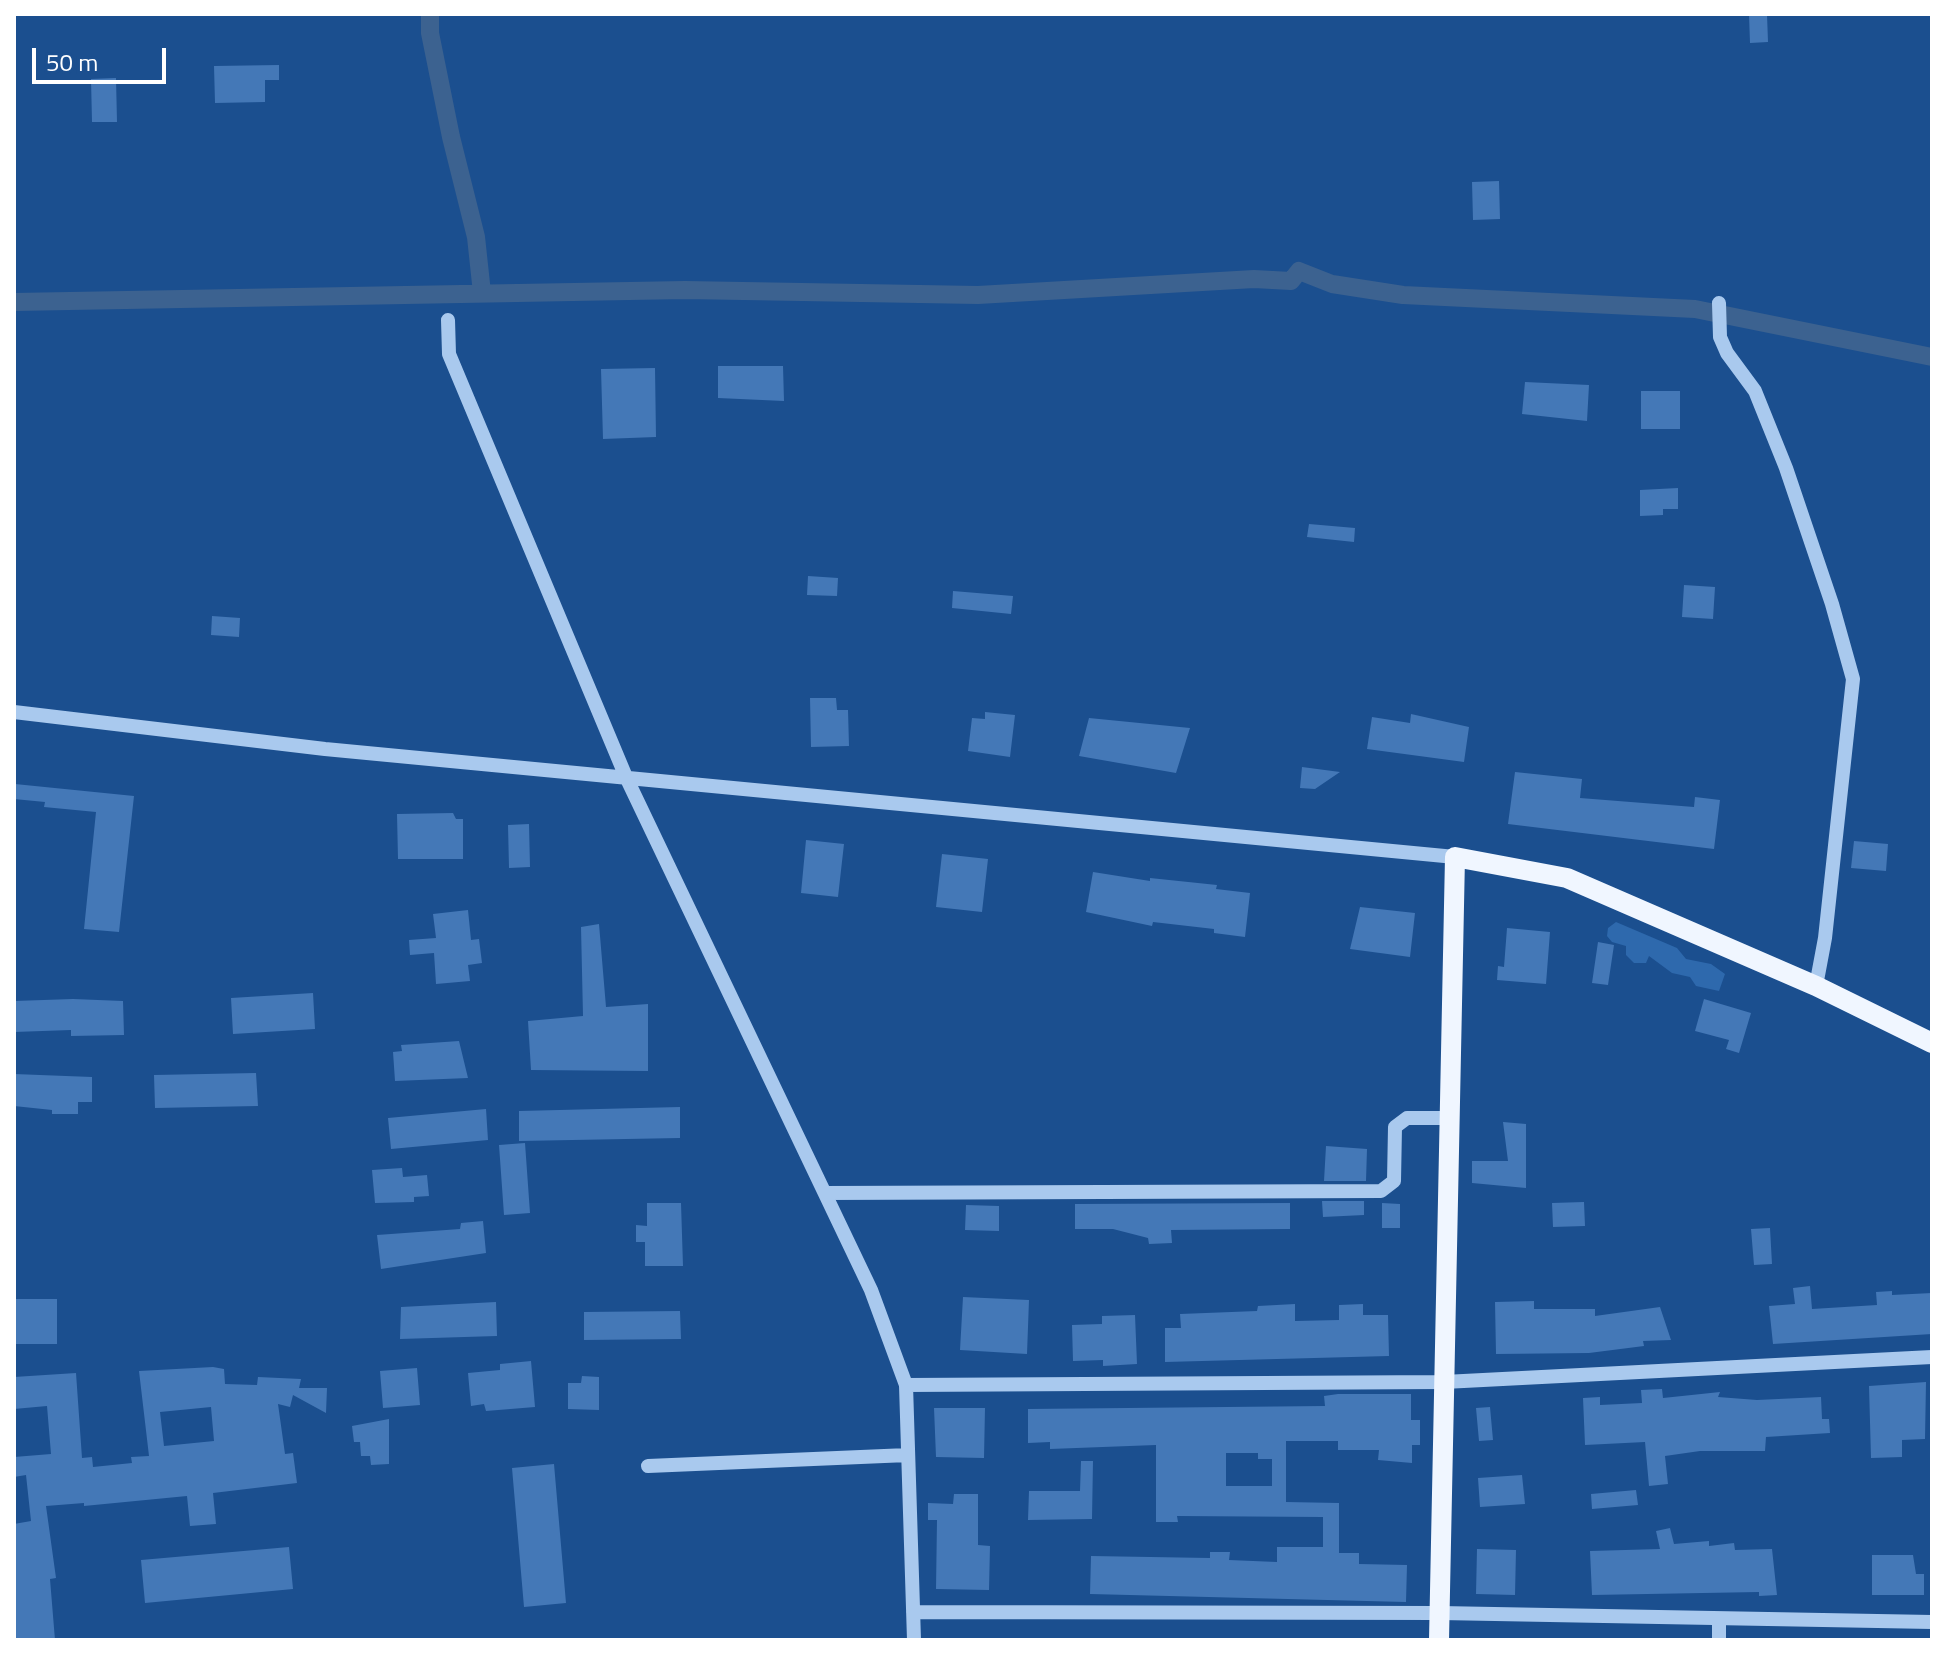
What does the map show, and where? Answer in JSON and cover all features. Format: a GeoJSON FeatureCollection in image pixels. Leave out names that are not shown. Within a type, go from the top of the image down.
{"type":"FeatureCollection","features":[{"type":"Feature","properties":{"kind":"main road"},"geometry":{"type":"LineString","coordinates":[[1439,1640],[1455,857],[1567,878],[1816,986],[1932,1043]]}},
{"type":"Feature","properties":{"kind":"street"},"geometry":{"type":"LineString","coordinates":[[1719,303],[1720,337],[1727,353],[1755,391],[1786,468],[1832,604],[1853,679],[1825,938],[1816,986]]}},
{"type":"Feature","properties":{"kind":"street"},"geometry":{"type":"LineString","coordinates":[[448,320],[449,354],[626,777],[871,1290],[906,1385],[914,1640]]}},
{"type":"Feature","properties":{"kind":"street"},"geometry":{"type":"LineString","coordinates":[[14,712],[265,742],[1455,857]]}},
{"type":"Feature","properties":{"kind":"street"},"geometry":{"type":"LineString","coordinates":[[825,1193],[1381,1191],[1394,1181],[1395,1127],[1407,1118],[1450,1118]]}},
{"type":"Feature","properties":{"kind":"street"},"geometry":{"type":"LineString","coordinates":[[906,1385],[1444,1382],[1932,1357]]}},
{"type":"Feature","properties":{"kind":"street"},"geometry":{"type":"LineString","coordinates":[[648,1466],[908,1455]]}},
{"type":"Feature","properties":{"kind":"street"},"geometry":{"type":"LineString","coordinates":[[913,1612],[1440,1613],[1932,1622]]}},
{"type":"Feature","properties":{"kind":"street"},"geometry":{"type":"LineString","coordinates":[[1719,1620],[1719,1640]]}},
{"type":"Feature","properties":{"kind":"shaded area"},"geometry":{"type":"Polygon","coordinates":[[[1616,922],[1677,948],[1686,959],[1711,964],[1725,974],[1719,991],[1696,986],[1690,977],[1672,973],[1649,956],[1646,963],[1634,963],[1626,955],[1626,946],[1612,942],[1607,936],[1608,928],[1616,922]]]}},
{"type":"Feature","properties":{"kind":"building"},"geometry":{"type":"Polygon","coordinates":[[[1749,14],[1767,14],[1768,42],[1750,43],[1749,14]]]}},
{"type":"Feature","properties":{"kind":"building"},"geometry":{"type":"Polygon","coordinates":[[[279,65],[279,80],[265,80],[265,102],[215,103],[214,66],[279,65]]]}},
{"type":"Feature","properties":{"kind":"building"},"geometry":{"type":"Polygon","coordinates":[[[116,78],[117,122],[92,122],[91,79],[116,78]]]}},
{"type":"Feature","properties":{"kind":"building"},"geometry":{"type":"Polygon","coordinates":[[[1499,181],[1500,219],[1473,220],[1472,182],[1499,181]]]}},
{"type":"Feature","properties":{"kind":"building"},"geometry":{"type":"Polygon","coordinates":[[[718,366],[783,366],[784,401],[718,398],[718,366]]]}},
{"type":"Feature","properties":{"kind":"building"},"geometry":{"type":"Polygon","coordinates":[[[655,368],[656,437],[603,439],[601,369],[655,368]]]}},
{"type":"Feature","properties":{"kind":"building"},"geometry":{"type":"Polygon","coordinates":[[[1525,382],[1589,385],[1587,421],[1522,414],[1525,382]]]}},
{"type":"Feature","properties":{"kind":"building"},"geometry":{"type":"Polygon","coordinates":[[[1641,391],[1680,391],[1680,429],[1641,429],[1641,391]]]}},
{"type":"Feature","properties":{"kind":"building"},"geometry":{"type":"Polygon","coordinates":[[[1678,488],[1678,509],[1663,509],[1663,515],[1640,516],[1640,490],[1678,488]]]}},
{"type":"Feature","properties":{"kind":"building"},"geometry":{"type":"Polygon","coordinates":[[[1309,524],[1355,528],[1354,542],[1307,537],[1309,524]]]}},
{"type":"Feature","properties":{"kind":"building"},"geometry":{"type":"Polygon","coordinates":[[[808,576],[838,578],[837,596],[807,595],[808,576]]]}},
{"type":"Feature","properties":{"kind":"building"},"geometry":{"type":"Polygon","coordinates":[[[1684,585],[1715,587],[1713,619],[1682,617],[1684,585]]]}},
{"type":"Feature","properties":{"kind":"building"},"geometry":{"type":"Polygon","coordinates":[[[953,591],[1013,596],[1011,614],[952,608],[953,591]]]}},
{"type":"Feature","properties":{"kind":"building"},"geometry":{"type":"Polygon","coordinates":[[[212,616],[240,618],[239,637],[211,635],[212,616]]]}},
{"type":"Feature","properties":{"kind":"building"},"geometry":{"type":"Polygon","coordinates":[[[810,698],[836,698],[837,710],[848,710],[849,746],[811,747],[810,698]]]}},
{"type":"Feature","properties":{"kind":"building"},"geometry":{"type":"Polygon","coordinates":[[[985,712],[1015,715],[1010,757],[968,751],[972,718],[985,719],[985,712]]]}},
{"type":"Feature","properties":{"kind":"building"},"geometry":{"type":"Polygon","coordinates":[[[1411,714],[1469,727],[1464,762],[1367,749],[1372,717],[1410,723],[1411,714]]]}},
{"type":"Feature","properties":{"kind":"building"},"geometry":{"type":"Polygon","coordinates":[[[1089,718],[1190,728],[1176,773],[1079,756],[1089,718]]]}},
{"type":"Feature","properties":{"kind":"building"},"geometry":{"type":"Polygon","coordinates":[[[1302,767],[1340,772],[1315,789],[1300,788],[1302,767]]]}},
{"type":"Feature","properties":{"kind":"building"},"geometry":{"type":"Polygon","coordinates":[[[1515,772],[1582,779],[1580,798],[1694,807],[1695,797],[1720,800],[1714,849],[1508,824],[1515,772]]]}},
{"type":"Feature","properties":{"kind":"building"},"geometry":{"type":"Polygon","coordinates":[[[15,784],[134,796],[119,932],[84,929],[96,812],[44,807],[45,802],[14,799],[15,784]]]}},
{"type":"Feature","properties":{"kind":"building"},"geometry":{"type":"Polygon","coordinates":[[[453,813],[456,819],[463,819],[463,859],[398,859],[397,814],[453,813]]]}},
{"type":"Feature","properties":{"kind":"building"},"geometry":{"type":"Polygon","coordinates":[[[529,824],[530,867],[509,868],[508,825],[529,824]]]}},
{"type":"Feature","properties":{"kind":"building"},"geometry":{"type":"Polygon","coordinates":[[[806,840],[844,844],[838,897],[801,893],[806,840]]]}},
{"type":"Feature","properties":{"kind":"building"},"geometry":{"type":"Polygon","coordinates":[[[1854,841],[1888,844],[1886,871],[1851,868],[1854,841]]]}},
{"type":"Feature","properties":{"kind":"building"},"geometry":{"type":"Polygon","coordinates":[[[942,854],[988,859],[982,912],[936,907],[942,854]]]}},
{"type":"Feature","properties":{"kind":"building"},"geometry":{"type":"Polygon","coordinates":[[[1093,872],[1150,881],[1150,878],[1217,885],[1216,889],[1250,893],[1245,937],[1214,933],[1214,929],[1153,922],[1152,926],[1086,912],[1093,872]]]}},
{"type":"Feature","properties":{"kind":"building"},"geometry":{"type":"Polygon","coordinates":[[[1360,907],[1415,913],[1410,957],[1350,949],[1360,907]]]}},
{"type":"Feature","properties":{"kind":"building"},"geometry":{"type":"Polygon","coordinates":[[[468,910],[471,940],[479,939],[482,963],[468,965],[470,981],[436,984],[434,953],[410,955],[409,940],[436,938],[433,914],[468,910]]]}},
{"type":"Feature","properties":{"kind":"building"},"geometry":{"type":"Polygon","coordinates":[[[599,924],[606,1007],[648,1004],[648,1071],[531,1070],[528,1021],[583,1016],[581,927],[599,924]]]}},
{"type":"Feature","properties":{"kind":"building"},"geometry":{"type":"Polygon","coordinates":[[[1507,928],[1550,932],[1546,984],[1497,980],[1498,966],[1504,967],[1507,928]]]}},
{"type":"Feature","properties":{"kind":"building"},"geometry":{"type":"Polygon","coordinates":[[[1598,942],[1614,945],[1608,985],[1592,983],[1598,942]]]}},
{"type":"Feature","properties":{"kind":"building"},"geometry":{"type":"Polygon","coordinates":[[[313,993],[315,1029],[233,1034],[231,998],[313,993]]]}},
{"type":"Feature","properties":{"kind":"building"},"geometry":{"type":"Polygon","coordinates":[[[1704,999],[1751,1013],[1739,1053],[1726,1049],[1729,1040],[1695,1031],[1704,999]]]}},
{"type":"Feature","properties":{"kind":"building"},"geometry":{"type":"Polygon","coordinates":[[[14,1001],[123,1001],[124,1035],[71,1036],[71,1030],[14,1032],[14,1001]]]}},
{"type":"Feature","properties":{"kind":"building"},"geometry":{"type":"Polygon","coordinates":[[[459,1041],[468,1078],[395,1081],[393,1052],[402,1051],[401,1045],[459,1041]]]}},
{"type":"Feature","properties":{"kind":"building"},"geometry":{"type":"Polygon","coordinates":[[[256,1073],[258,1106],[155,1108],[154,1075],[256,1073]]]}},
{"type":"Feature","properties":{"kind":"building"},"geometry":{"type":"Polygon","coordinates":[[[14,1074],[92,1077],[92,1102],[78,1102],[78,1114],[52,1114],[52,1110],[14,1106],[14,1074]]]}},
{"type":"Feature","properties":{"kind":"building"},"geometry":{"type":"Polygon","coordinates":[[[680,1107],[680,1138],[519,1141],[519,1111],[680,1107]]]}},
{"type":"Feature","properties":{"kind":"building"},"geometry":{"type":"Polygon","coordinates":[[[486,1109],[488,1140],[391,1149],[388,1118],[486,1109]]]}},
{"type":"Feature","properties":{"kind":"building"},"geometry":{"type":"Polygon","coordinates":[[[1503,1122],[1526,1124],[1526,1188],[1472,1183],[1472,1161],[1508,1161],[1503,1122]]]}},
{"type":"Feature","properties":{"kind":"building"},"geometry":{"type":"Polygon","coordinates":[[[525,1143],[530,1213],[504,1215],[499,1145],[525,1143]]]}},
{"type":"Feature","properties":{"kind":"building"},"geometry":{"type":"Polygon","coordinates":[[[1326,1146],[1367,1149],[1366,1181],[1324,1181],[1326,1146]]]}},
{"type":"Feature","properties":{"kind":"building"},"geometry":{"type":"Polygon","coordinates":[[[402,1168],[403,1177],[427,1175],[429,1196],[414,1197],[414,1202],[375,1203],[372,1170],[402,1168]]]}},
{"type":"Feature","properties":{"kind":"building"},"geometry":{"type":"Polygon","coordinates":[[[1322,1201],[1364,1201],[1364,1215],[1323,1217],[1322,1201]]]}},
{"type":"Feature","properties":{"kind":"building"},"geometry":{"type":"Polygon","coordinates":[[[1584,1202],[1585,1226],[1553,1227],[1552,1203],[1584,1202]]]}},
{"type":"Feature","properties":{"kind":"building"},"geometry":{"type":"Polygon","coordinates":[[[647,1203],[681,1203],[683,1266],[645,1266],[645,1242],[636,1242],[636,1225],[647,1226],[647,1203]]]}},
{"type":"Feature","properties":{"kind":"building"},"geometry":{"type":"Polygon","coordinates":[[[1290,1203],[1290,1229],[1171,1230],[1172,1243],[1149,1244],[1148,1238],[1113,1229],[1075,1229],[1075,1204],[1290,1203]]]}},
{"type":"Feature","properties":{"kind":"building"},"geometry":{"type":"Polygon","coordinates":[[[1382,1203],[1400,1204],[1400,1228],[1382,1228],[1382,1203]]]}},
{"type":"Feature","properties":{"kind":"building"},"geometry":{"type":"Polygon","coordinates":[[[966,1205],[999,1206],[999,1231],[965,1230],[966,1205]]]}},
{"type":"Feature","properties":{"kind":"building"},"geometry":{"type":"Polygon","coordinates":[[[483,1221],[486,1253],[381,1269],[377,1235],[460,1229],[461,1223],[483,1221]]]}},
{"type":"Feature","properties":{"kind":"building"},"geometry":{"type":"Polygon","coordinates":[[[1770,1228],[1772,1264],[1754,1265],[1751,1229],[1770,1228]]]}},
{"type":"Feature","properties":{"kind":"building"},"geometry":{"type":"Polygon","coordinates":[[[1810,1286],[1812,1309],[1877,1305],[1876,1292],[1892,1291],[1892,1295],[1932,1293],[1932,1334],[1773,1344],[1769,1306],[1795,1304],[1793,1288],[1810,1286]]]}},
{"type":"Feature","properties":{"kind":"building"},"geometry":{"type":"Polygon","coordinates":[[[963,1297],[1029,1300],[1027,1354],[960,1350],[963,1297]]]}},
{"type":"Feature","properties":{"kind":"building"},"geometry":{"type":"Polygon","coordinates":[[[14,1299],[57,1299],[57,1344],[14,1344],[14,1299]]]}},
{"type":"Feature","properties":{"kind":"building"},"geometry":{"type":"Polygon","coordinates":[[[1534,1301],[1534,1309],[1595,1309],[1595,1316],[1660,1307],[1671,1340],[1643,1341],[1644,1346],[1589,1353],[1496,1354],[1495,1302],[1534,1301]]]}},
{"type":"Feature","properties":{"kind":"building"},"geometry":{"type":"Polygon","coordinates":[[[496,1302],[497,1336],[400,1339],[401,1307],[496,1302]]]}},
{"type":"Feature","properties":{"kind":"building"},"geometry":{"type":"Polygon","coordinates":[[[1295,1304],[1295,1321],[1339,1320],[1339,1305],[1363,1304],[1363,1315],[1388,1315],[1389,1356],[1165,1362],[1165,1328],[1181,1328],[1180,1314],[1257,1311],[1258,1306],[1295,1304]]]}},
{"type":"Feature","properties":{"kind":"building"},"geometry":{"type":"Polygon","coordinates":[[[680,1311],[681,1339],[584,1340],[584,1312],[680,1311]]]}},
{"type":"Feature","properties":{"kind":"building"},"geometry":{"type":"Polygon","coordinates":[[[1135,1315],[1137,1364],[1103,1366],[1103,1360],[1073,1361],[1072,1325],[1102,1324],[1102,1316],[1135,1315]]]}},
{"type":"Feature","properties":{"kind":"building"},"geometry":{"type":"Polygon","coordinates":[[[531,1361],[535,1407],[486,1411],[484,1404],[471,1406],[468,1373],[500,1370],[500,1364],[531,1361]]]}},
{"type":"Feature","properties":{"kind":"building"},"geometry":{"type":"Polygon","coordinates":[[[213,1367],[224,1369],[225,1384],[257,1385],[258,1377],[301,1379],[299,1388],[327,1388],[326,1413],[293,1395],[290,1407],[278,1404],[285,1454],[293,1453],[297,1483],[213,1493],[216,1524],[190,1526],[187,1496],[84,1506],[84,1503],[46,1506],[56,1578],[50,1579],[55,1640],[14,1640],[14,1524],[31,1521],[26,1475],[14,1477],[14,1457],[51,1454],[47,1406],[14,1409],[14,1377],[76,1373],[82,1458],[92,1457],[93,1467],[132,1463],[131,1457],[149,1456],[139,1371],[213,1367]],[[211,1407],[160,1412],[164,1446],[214,1441],[211,1407]]]}},
{"type":"Feature","properties":{"kind":"building"},"geometry":{"type":"Polygon","coordinates":[[[417,1368],[420,1405],[383,1408],[380,1371],[417,1368]]]}},
{"type":"Feature","properties":{"kind":"building"},"geometry":{"type":"Polygon","coordinates":[[[582,1376],[599,1377],[599,1410],[568,1409],[568,1383],[581,1383],[582,1376]]]}},
{"type":"Feature","properties":{"kind":"building"},"geometry":{"type":"Polygon","coordinates":[[[1926,1382],[1925,1439],[1902,1440],[1902,1457],[1871,1458],[1869,1386],[1926,1382]]]}},
{"type":"Feature","properties":{"kind":"building"},"geometry":{"type":"Polygon","coordinates":[[[1662,1389],[1663,1398],[1720,1392],[1718,1397],[1757,1400],[1821,1397],[1822,1419],[1829,1419],[1830,1433],[1766,1437],[1765,1451],[1700,1451],[1665,1456],[1668,1484],[1649,1486],[1645,1442],[1585,1445],[1583,1398],[1600,1397],[1600,1405],[1642,1403],[1641,1390],[1662,1389]]]}},
{"type":"Feature","properties":{"kind":"building"},"geometry":{"type":"Polygon","coordinates":[[[1411,1394],[1411,1420],[1420,1420],[1420,1445],[1412,1445],[1412,1463],[1378,1460],[1379,1450],[1338,1450],[1338,1441],[1286,1441],[1286,1502],[1339,1503],[1339,1553],[1359,1553],[1359,1564],[1407,1565],[1406,1602],[1090,1594],[1091,1556],[1210,1558],[1210,1552],[1230,1552],[1229,1560],[1277,1562],[1277,1547],[1323,1547],[1323,1517],[1177,1516],[1178,1522],[1156,1522],[1156,1445],[1050,1449],[1050,1442],[1028,1443],[1028,1409],[1325,1406],[1324,1396],[1411,1394]],[[1226,1453],[1226,1486],[1272,1486],[1272,1459],[1258,1459],[1258,1453],[1226,1453]]]}},
{"type":"Feature","properties":{"kind":"building"},"geometry":{"type":"Polygon","coordinates":[[[1490,1407],[1493,1440],[1479,1441],[1476,1408],[1490,1407]]]}},
{"type":"Feature","properties":{"kind":"building"},"geometry":{"type":"Polygon","coordinates":[[[934,1408],[985,1408],[984,1458],[936,1457],[934,1408]]]}},
{"type":"Feature","properties":{"kind":"building"},"geometry":{"type":"Polygon","coordinates":[[[389,1419],[389,1464],[371,1465],[370,1456],[361,1456],[360,1442],[354,1442],[352,1426],[389,1419]]]}},
{"type":"Feature","properties":{"kind":"building"},"geometry":{"type":"Polygon","coordinates":[[[1081,1461],[1093,1461],[1092,1519],[1028,1520],[1029,1491],[1080,1491],[1081,1461]]]}},
{"type":"Feature","properties":{"kind":"building"},"geometry":{"type":"Polygon","coordinates":[[[554,1464],[566,1603],[524,1607],[512,1468],[554,1464]]]}},
{"type":"Feature","properties":{"kind":"building"},"geometry":{"type":"Polygon","coordinates":[[[1522,1475],[1525,1504],[1480,1507],[1478,1478],[1522,1475]]]}},
{"type":"Feature","properties":{"kind":"building"},"geometry":{"type":"Polygon","coordinates":[[[1636,1490],[1638,1505],[1592,1509],[1591,1494],[1636,1490]]]}},
{"type":"Feature","properties":{"kind":"building"},"geometry":{"type":"Polygon","coordinates":[[[954,1494],[978,1494],[978,1545],[990,1546],[989,1590],[936,1589],[937,1520],[928,1520],[928,1503],[953,1504],[954,1494]]]}},
{"type":"Feature","properties":{"kind":"building"},"geometry":{"type":"Polygon","coordinates":[[[1670,1528],[1674,1544],[1709,1541],[1709,1546],[1734,1543],[1735,1550],[1772,1549],[1777,1595],[1759,1596],[1759,1592],[1592,1595],[1590,1551],[1660,1549],[1656,1531],[1670,1528]]]}},
{"type":"Feature","properties":{"kind":"building"},"geometry":{"type":"Polygon","coordinates":[[[289,1547],[293,1589],[145,1603],[141,1560],[289,1547]]]}},
{"type":"Feature","properties":{"kind":"building"},"geometry":{"type":"Polygon","coordinates":[[[1477,1549],[1516,1550],[1515,1595],[1476,1594],[1477,1549]]]}},
{"type":"Feature","properties":{"kind":"building"},"geometry":{"type":"Polygon","coordinates":[[[1872,1555],[1913,1555],[1916,1574],[1924,1574],[1924,1595],[1872,1595],[1872,1555]]]}},
{"type":"Feature","properties":{"kind":"waterway"},"geometry":{"type":"LineString","coordinates":[[430,14],[430,33],[451,137],[476,237],[482,293]]}},
{"type":"Feature","properties":{"kind":"waterway"},"geometry":{"type":"LineString","coordinates":[[14,302],[685,290],[978,295],[1254,279],[1291,281],[1299,271],[1332,284],[1403,295],[1695,309],[1932,357]]}}]}
